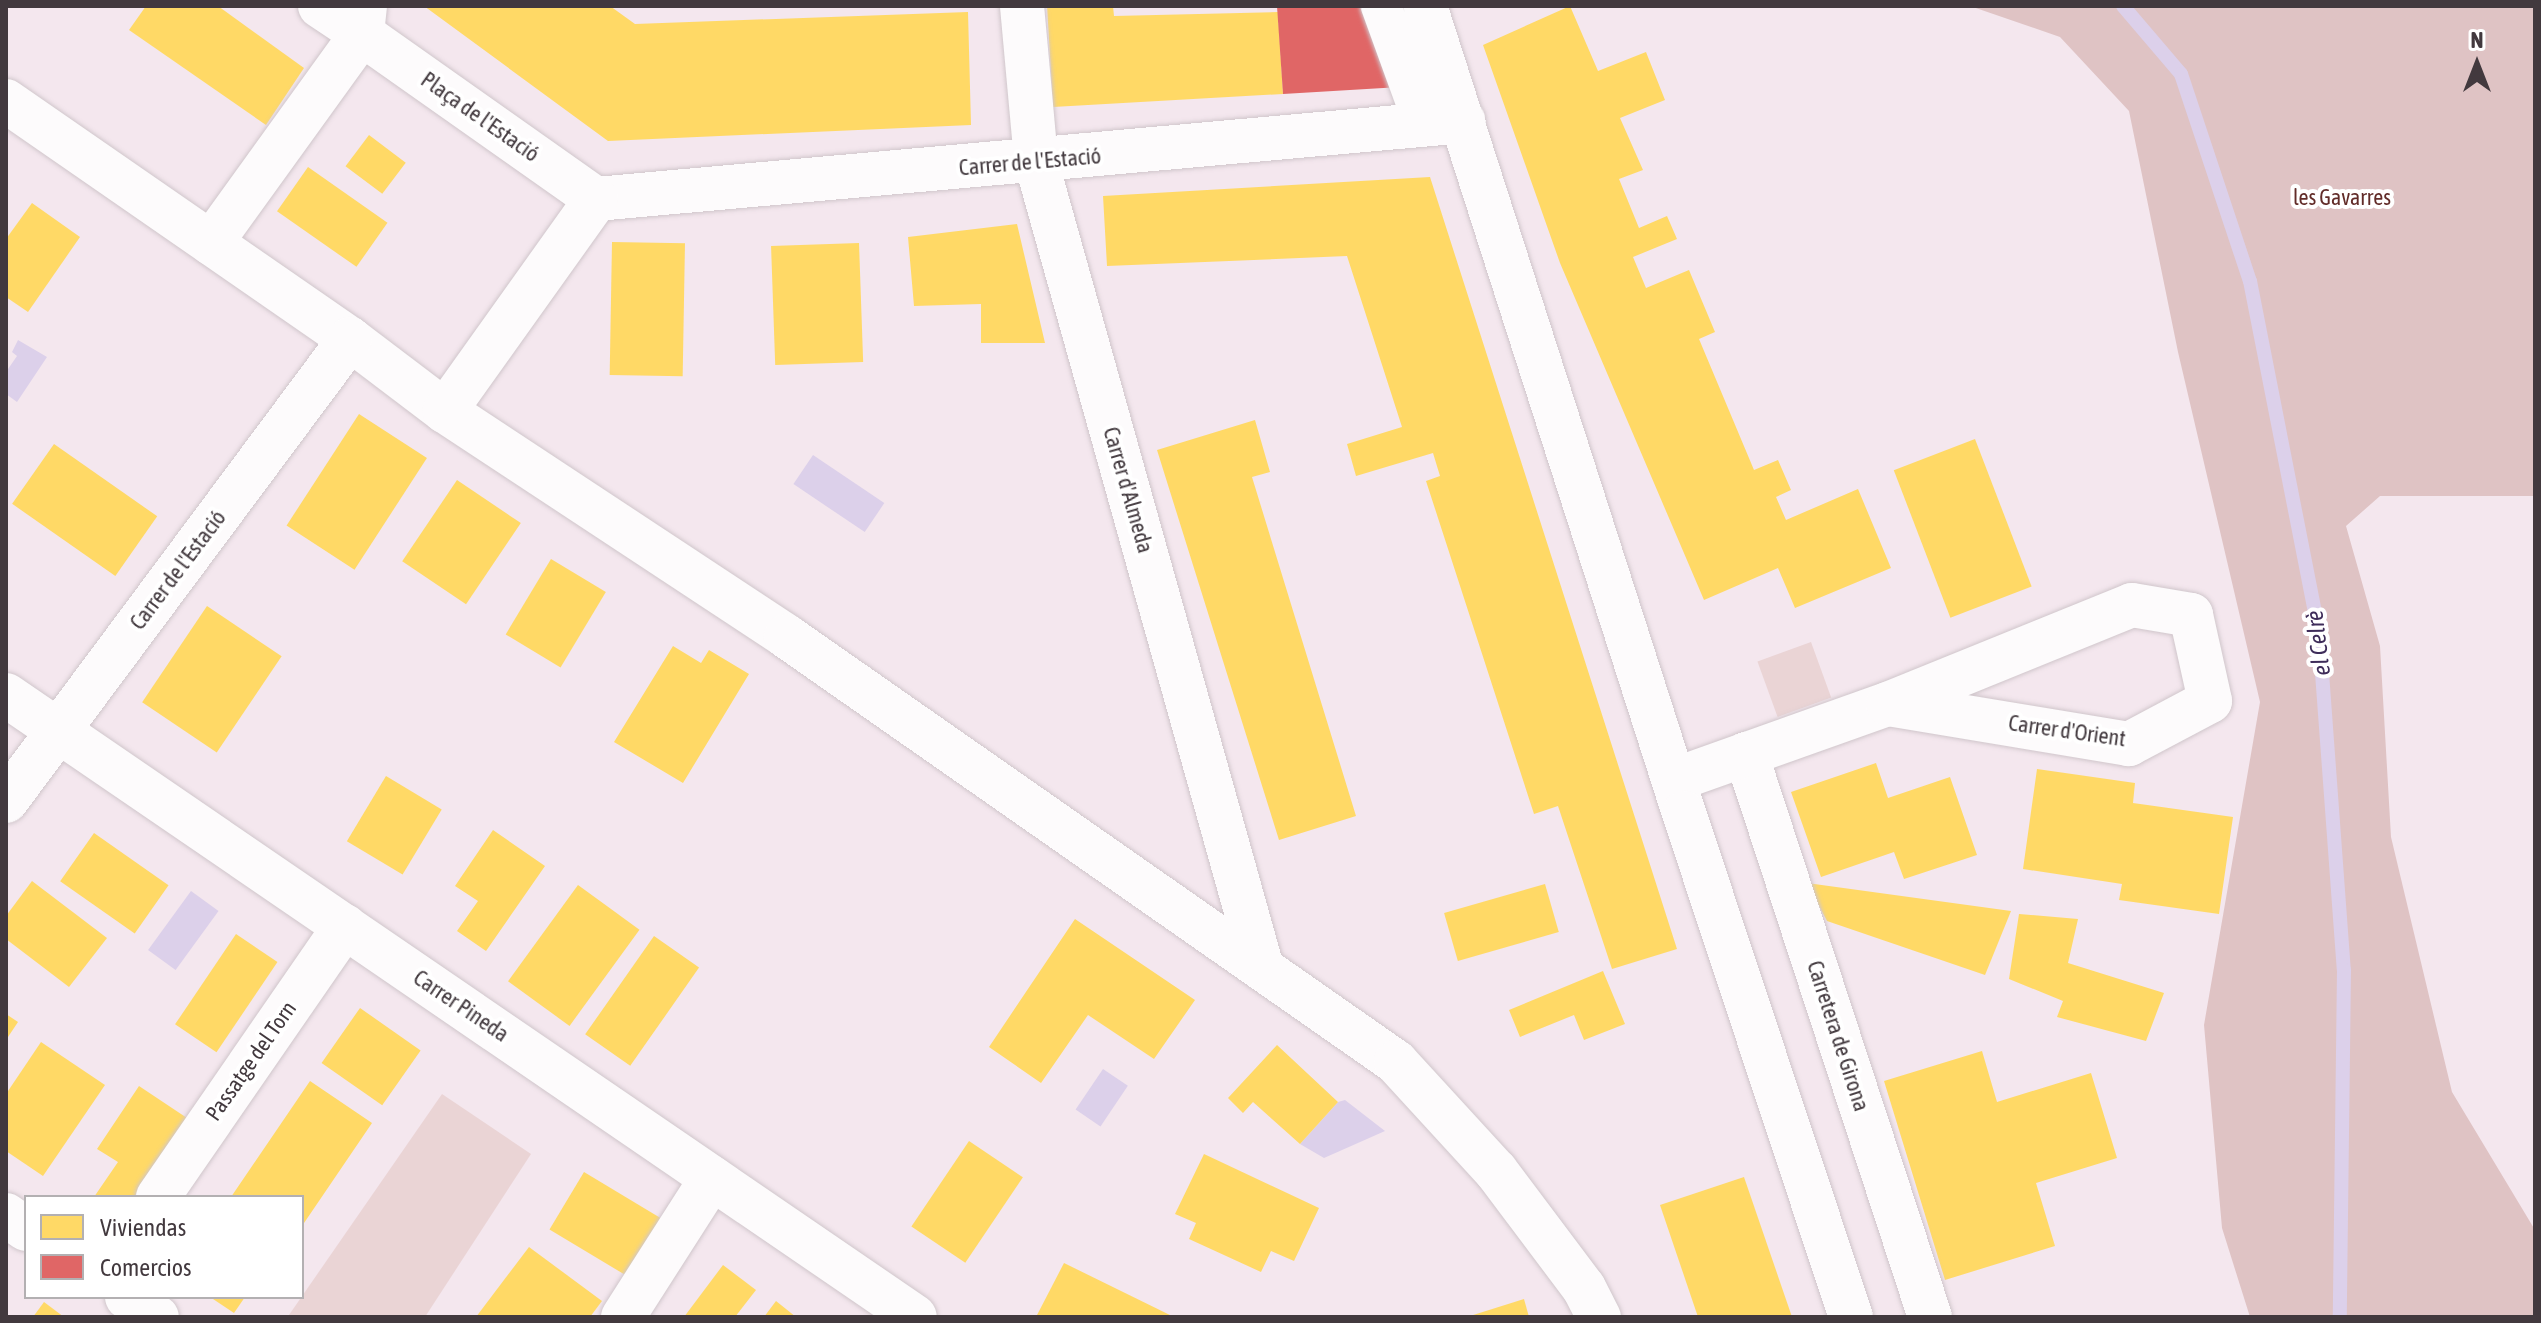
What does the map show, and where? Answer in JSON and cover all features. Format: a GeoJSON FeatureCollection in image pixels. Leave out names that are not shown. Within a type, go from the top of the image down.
{"type":"FeatureCollection","features":[{"type":"Feature","properties":{"kind":"street","name":"Plaça de l'Estació"},"geometry":{"type":"LineString","coordinates":[[320,6],[363,20],[596,199]]}},
{"type":"Feature","properties":{"kind":"street","name":"Carrer d'Almeda"},"geometry":{"type":"LineString","coordinates":[[1022,6],[1036,161],[1262,968]]}},
{"type":"Feature","properties":{"kind":"street"},"geometry":{"type":"LineString","coordinates":[[1381,6],[1444,123],[1674,780],[1851,1317]]}},
{"type":"Feature","properties":{"kind":"street"},"geometry":{"type":"LineString","coordinates":[[1425,6],[1444,123]]}},
{"type":"Feature","properties":{"kind":"street"},"geometry":{"type":"LineString","coordinates":[[211,243],[363,20]]}},
{"type":"Feature","properties":{"kind":"street"},"geometry":{"type":"LineString","coordinates":[[6,101],[350,339],[445,411],[786,636],[1396,1062],[1496,1171],[1584,1288],[1599,1317]]}},
{"type":"Feature","properties":{"kind":"street","name":"Carrer de l'Estació"},"geometry":{"type":"LineString","coordinates":[[596,199],[1444,123]]}},
{"type":"Feature","properties":{"kind":"street"},"geometry":{"type":"LineString","coordinates":[[445,411],[596,199]]}},
{"type":"Feature","properties":{"kind":"street","name":"Carrer de l'Estació"},"geometry":{"type":"LineString","coordinates":[[6,801],[350,339]]}},
{"type":"Feature","properties":{"kind":"street","name":"Carrer d'Orient"},"geometry":{"type":"LineString","coordinates":[[1674,780],[1888,704],[2132,605],[2191,615],[2210,701],[2129,744],[1888,704]]}},
{"type":"Feature","properties":{"kind":"street","name":"Carrer Pineda"},"geometry":{"type":"LineString","coordinates":[[6,695],[915,1317]]}},
{"type":"Feature","properties":{"kind":"street","name":"Carretera de Girona"},"geometry":{"type":"LineString","coordinates":[[1746,754],[1930,1317]]}},
{"type":"Feature","properties":{"kind":"street","name":"Passatge del Torn"},"geometry":{"type":"LineString","coordinates":[[159,1195],[345,926]]}},
{"type":"Feature","properties":{"kind":"street"},"geometry":{"type":"LineString","coordinates":[[623,1317],[712,1178]]}},
{"type":"Feature","properties":{"kind":"street"},"geometry":{"type":"LineString","coordinates":[[6,1215],[24,1228]]}},
{"type":"Feature","properties":{"kind":"street"},"geometry":{"type":"LineString","coordinates":[[130,1299],[157,1317]]}},
{"type":"Feature","properties":{"kind":"shaded area"},"geometry":{"type":"Polygon","coordinates":[[[18,340],[47,357],[17,402],[6,394],[6,372],[17,356],[12,352],[18,340]]]}},
{"type":"Feature","properties":{"kind":"shaded area"},"geometry":{"type":"Polygon","coordinates":[[[813,455],[884,503],[865,532],[793,484],[813,455]]]}},
{"type":"Feature","properties":{"kind":"shaded area"},"geometry":{"type":"Polygon","coordinates":[[[1811,642],[1831,697],[1778,717],[1757,661],[1811,642]]]}},
{"type":"Feature","properties":{"kind":"shaded area"},"geometry":{"type":"Polygon","coordinates":[[[191,891],[219,911],[176,970],[148,950],[191,891]]]}},
{"type":"Feature","properties":{"kind":"shaded area"},"geometry":{"type":"Polygon","coordinates":[[[1103,1069],[1128,1086],[1100,1126],[1076,1110],[1103,1069]]]}},
{"type":"Feature","properties":{"kind":"shaded area"},"geometry":{"type":"Polygon","coordinates":[[[442,1094],[531,1154],[425,1317],[289,1315],[300,1299],[304,1299],[304,1293],[442,1094]]]}},
{"type":"Feature","properties":{"kind":"shaded area"},"geometry":{"type":"Polygon","coordinates":[[[1345,1100],[1385,1131],[1324,1158],[1300,1144],[1338,1102],[1345,1100]]]}},
{"type":"Feature","properties":{"kind":"green space","name":"les Gavarres"},"geometry":{"type":"Polygon","coordinates":[[[1970,6],[2535,6],[2535,496],[2380,496],[2346,526],[2380,646],[2391,837],[2452,1092],[2535,1230],[2535,1317],[2250,1317],[2222,1228],[2204,1025],[2260,702],[2178,352],[2129,111],[2060,37],[1970,6]]]}},
{"type":"Feature","properties":{"kind":"building: Viviendas"},"geometry":{"type":"Polygon","coordinates":[[[146,6],[218,6],[304,68],[266,125],[129,30],[146,6]]]}},
{"type":"Feature","properties":{"kind":"building: Viviendas"},"geometry":{"type":"Polygon","coordinates":[[[424,6],[610,6],[635,24],[968,12],[971,125],[608,141],[424,6]]]}},
{"type":"Feature","properties":{"kind":"building: Viviendas"},"geometry":{"type":"Polygon","coordinates":[[[1047,6],[1113,6],[1114,16],[1278,12],[1283,94],[1053,107],[1047,6]]]}},
{"type":"Feature","properties":{"kind":"building: Viviendas"},"geometry":{"type":"Polygon","coordinates":[[[1570,6],[1598,71],[1646,52],[1665,100],[1620,118],[1643,170],[1619,179],[1639,228],[1667,216],[1677,239],[1633,257],[1646,288],[1689,270],[1715,332],[1699,339],[1754,470],[1778,460],[1791,490],[1776,497],[1786,520],[1858,489],[1891,568],[1795,608],[1778,568],[1704,600],[1560,263],[1483,45],[1570,6]]]}},
{"type":"Feature","properties":{"kind":"building: Viviendas"},"geometry":{"type":"Polygon","coordinates":[[[369,135],[406,163],[382,194],[346,166],[369,135]]]}},
{"type":"Feature","properties":{"kind":"building: Viviendas"},"geometry":{"type":"Polygon","coordinates":[[[308,167],[387,223],[356,267],[277,211],[308,167]]]}},
{"type":"Feature","properties":{"kind":"building: Viviendas"},"geometry":{"type":"Polygon","coordinates":[[[1430,177],[1677,949],[1612,969],[1558,806],[1534,814],[1426,481],[1440,476],[1433,453],[1356,476],[1347,444],[1402,427],[1347,256],[1107,266],[1103,196],[1430,177]]]}},
{"type":"Feature","properties":{"kind":"building: Viviendas"},"geometry":{"type":"Polygon","coordinates":[[[32,203],[80,237],[28,312],[6,297],[6,239],[32,203]]]}},
{"type":"Feature","properties":{"kind":"building: Viviendas"},"geometry":{"type":"Polygon","coordinates":[[[1017,224],[1045,343],[981,343],[981,304],[914,306],[908,237],[1017,224]]]}},
{"type":"Feature","properties":{"kind":"building: Viviendas"},"geometry":{"type":"Polygon","coordinates":[[[612,242],[685,243],[683,376],[610,375],[612,242]]]}},
{"type":"Feature","properties":{"kind":"building: Viviendas"},"geometry":{"type":"Polygon","coordinates":[[[859,243],[863,362],[775,365],[771,246],[859,243]]]}},
{"type":"Feature","properties":{"kind":"building: Viviendas"},"geometry":{"type":"Polygon","coordinates":[[[359,414],[427,458],[354,570],[287,526],[359,414]]]}},
{"type":"Feature","properties":{"kind":"building: Viviendas"},"geometry":{"type":"Polygon","coordinates":[[[1255,420],[1270,472],[1252,477],[1356,816],[1279,840],[1157,450],[1255,420]]]}},
{"type":"Feature","properties":{"kind":"building: Viviendas"},"geometry":{"type":"Polygon","coordinates":[[[1975,439],[2032,587],[1950,618],[1894,470],[1975,439]]]}},
{"type":"Feature","properties":{"kind":"building: Viviendas"},"geometry":{"type":"Polygon","coordinates":[[[54,444],[157,516],[115,576],[12,504],[54,444]]]}},
{"type":"Feature","properties":{"kind":"building: Viviendas"},"geometry":{"type":"Polygon","coordinates":[[[457,480],[521,523],[466,604],[402,561],[457,480]]]}},
{"type":"Feature","properties":{"kind":"building: Viviendas"},"geometry":{"type":"Polygon","coordinates":[[[551,559],[606,592],[561,667],[506,634],[551,559]]]}},
{"type":"Feature","properties":{"kind":"building: Viviendas"},"geometry":{"type":"Polygon","coordinates":[[[207,606],[282,656],[217,752],[142,702],[207,606]]]}},
{"type":"Feature","properties":{"kind":"building: Viviendas"},"geometry":{"type":"Polygon","coordinates":[[[673,646],[701,663],[709,650],[749,674],[683,783],[614,742],[673,646]]]}},
{"type":"Feature","properties":{"kind":"building: Viviendas"},"geometry":{"type":"Polygon","coordinates":[[[1876,763],[1888,798],[1950,777],[1977,855],[1904,879],[1894,852],[1821,877],[1791,792],[1876,763]]]}},
{"type":"Feature","properties":{"kind":"building: Viviendas"},"geometry":{"type":"Polygon","coordinates":[[[2037,769],[2135,783],[2133,803],[2233,817],[2219,914],[2119,900],[2122,884],[2023,869],[2037,769]]]}},
{"type":"Feature","properties":{"kind":"building: Viviendas"},"geometry":{"type":"Polygon","coordinates":[[[386,776],[442,809],[403,875],[347,841],[386,776]]]}},
{"type":"Feature","properties":{"kind":"building: Viviendas"},"geometry":{"type":"Polygon","coordinates":[[[493,830],[545,866],[486,951],[457,931],[478,901],[455,886],[493,830]]]}},
{"type":"Feature","properties":{"kind":"building: Viviendas"},"geometry":{"type":"Polygon","coordinates":[[[94,833],[169,885],[135,934],[60,881],[94,833]]]}},
{"type":"Feature","properties":{"kind":"building: Viviendas"},"geometry":{"type":"Polygon","coordinates":[[[32,881],[107,938],[69,987],[6,939],[6,916],[32,881]]]}},
{"type":"Feature","properties":{"kind":"building: Viviendas"},"geometry":{"type":"Polygon","coordinates":[[[1807,883],[2011,911],[1985,975],[1827,921],[1807,883]]]}},
{"type":"Feature","properties":{"kind":"building: Viviendas"},"geometry":{"type":"Polygon","coordinates":[[[1545,884],[1559,932],[1458,961],[1444,913],[1545,884]]]}},
{"type":"Feature","properties":{"kind":"building: Viviendas"},"geometry":{"type":"Polygon","coordinates":[[[578,885],[639,930],[570,1026],[508,981],[578,885]]]}},
{"type":"Feature","properties":{"kind":"building: Viviendas"},"geometry":{"type":"Polygon","coordinates":[[[2019,914],[2078,919],[2068,963],[2164,993],[2146,1041],[2057,1017],[2063,1001],[2009,979],[2019,914]]]}},
{"type":"Feature","properties":{"kind":"building: Viviendas"},"geometry":{"type":"Polygon","coordinates":[[[1075,919],[1195,1000],[1154,1059],[1088,1015],[1041,1083],[989,1047],[1075,919]]]}},
{"type":"Feature","properties":{"kind":"building: Viviendas"},"geometry":{"type":"Polygon","coordinates":[[[236,934],[277,962],[216,1052],[175,1024],[236,934]]]}},
{"type":"Feature","properties":{"kind":"building: Viviendas"},"geometry":{"type":"Polygon","coordinates":[[[654,936],[699,968],[630,1066],[585,1034],[654,936]]]}},
{"type":"Feature","properties":{"kind":"building: Viviendas"},"geometry":{"type":"Polygon","coordinates":[[[1603,971],[1625,1024],[1584,1040],[1574,1015],[1520,1037],[1509,1010],[1603,971]]]}},
{"type":"Feature","properties":{"kind":"building: Viviendas"},"geometry":{"type":"Polygon","coordinates":[[[360,1008],[421,1050],[382,1105],[322,1063],[360,1008]]]}},
{"type":"Feature","properties":{"kind":"building: Viviendas"},"geometry":{"type":"Polygon","coordinates":[[[6,1014],[18,1022],[6,1040],[6,1014]]]}},
{"type":"Feature","properties":{"kind":"building: Viviendas"},"geometry":{"type":"Polygon","coordinates":[[[41,1042],[105,1085],[43,1176],[6,1151],[6,1094],[41,1042]]]}},
{"type":"Feature","properties":{"kind":"building: Viviendas"},"geometry":{"type":"Polygon","coordinates":[[[1277,1045],[1338,1102],[1300,1144],[1253,1102],[1243,1113],[1228,1098],[1277,1045]]]}},
{"type":"Feature","properties":{"kind":"building: Viviendas"},"geometry":{"type":"Polygon","coordinates":[[[1982,1051],[1997,1102],[2091,1073],[2117,1158],[2036,1183],[2055,1246],[1945,1280],[1884,1081],[1982,1051]]]}},
{"type":"Feature","properties":{"kind":"building: Viviendas"},"geometry":{"type":"Polygon","coordinates":[[[310,1081],[372,1123],[304,1223],[304,1195],[232,1195],[310,1081]]]}},
{"type":"Feature","properties":{"kind":"building: Viviendas"},"geometry":{"type":"Polygon","coordinates":[[[139,1086],[187,1118],[135,1195],[95,1195],[118,1162],[97,1149],[139,1086]]]}},
{"type":"Feature","properties":{"kind":"building: Viviendas"},"geometry":{"type":"Polygon","coordinates":[[[969,1141],[1023,1177],[965,1263],[911,1226],[969,1141]]]}},
{"type":"Feature","properties":{"kind":"building: Viviendas"},"geometry":{"type":"Polygon","coordinates":[[[1204,1154],[1319,1208],[1294,1261],[1271,1251],[1261,1272],[1189,1239],[1196,1223],[1175,1214],[1204,1154]]]}},
{"type":"Feature","properties":{"kind":"building: Viviendas"},"geometry":{"type":"Polygon","coordinates":[[[584,1172],[666,1221],[632,1279],[549,1229],[584,1172]]]}},
{"type":"Feature","properties":{"kind":"building: Viviendas"},"geometry":{"type":"Polygon","coordinates":[[[1744,1177],[1792,1317],[1698,1317],[1660,1205],[1744,1177]]]}},
{"type":"Feature","properties":{"kind":"building: Viviendas"},"geometry":{"type":"Polygon","coordinates":[[[529,1247],[602,1301],[590,1317],[476,1317],[529,1247]]]}},
{"type":"Feature","properties":{"kind":"building: Viviendas"},"geometry":{"type":"Polygon","coordinates":[[[1064,1263],[1174,1317],[1036,1317],[1064,1263]]]}},
{"type":"Feature","properties":{"kind":"building: Viviendas"},"geometry":{"type":"Polygon","coordinates":[[[723,1265],[756,1290],[735,1317],[684,1317],[723,1265]]]}},
{"type":"Feature","properties":{"kind":"building: Viviendas"},"geometry":{"type":"Polygon","coordinates":[[[213,1299],[244,1299],[234,1313],[213,1299]]]}},
{"type":"Feature","properties":{"kind":"building: Viviendas"},"geometry":{"type":"Polygon","coordinates":[[[1524,1299],[1529,1317],[1470,1317],[1470,1316],[1524,1299]]]}},
{"type":"Feature","properties":{"kind":"building: Viviendas"},"geometry":{"type":"Polygon","coordinates":[[[776,1301],[796,1317],[764,1317],[776,1301]]]}},
{"type":"Feature","properties":{"kind":"building: Viviendas"},"geometry":{"type":"Polygon","coordinates":[[[44,1302],[64,1317],[33,1317],[44,1302]]]}},
{"type":"Feature","properties":{"kind":"building: Comercios"},"geometry":{"type":"Polygon","coordinates":[[[1277,6],[1372,6],[1400,87],[1283,94],[1277,6]]]}},
{"type":"Feature","properties":{"kind":"waterway","name":"el Celrè"},"geometry":{"type":"LineString","coordinates":[[2123,6],[2181,74],[2250,281],[2319,632],[2344,970],[2340,1317]]}}]}
